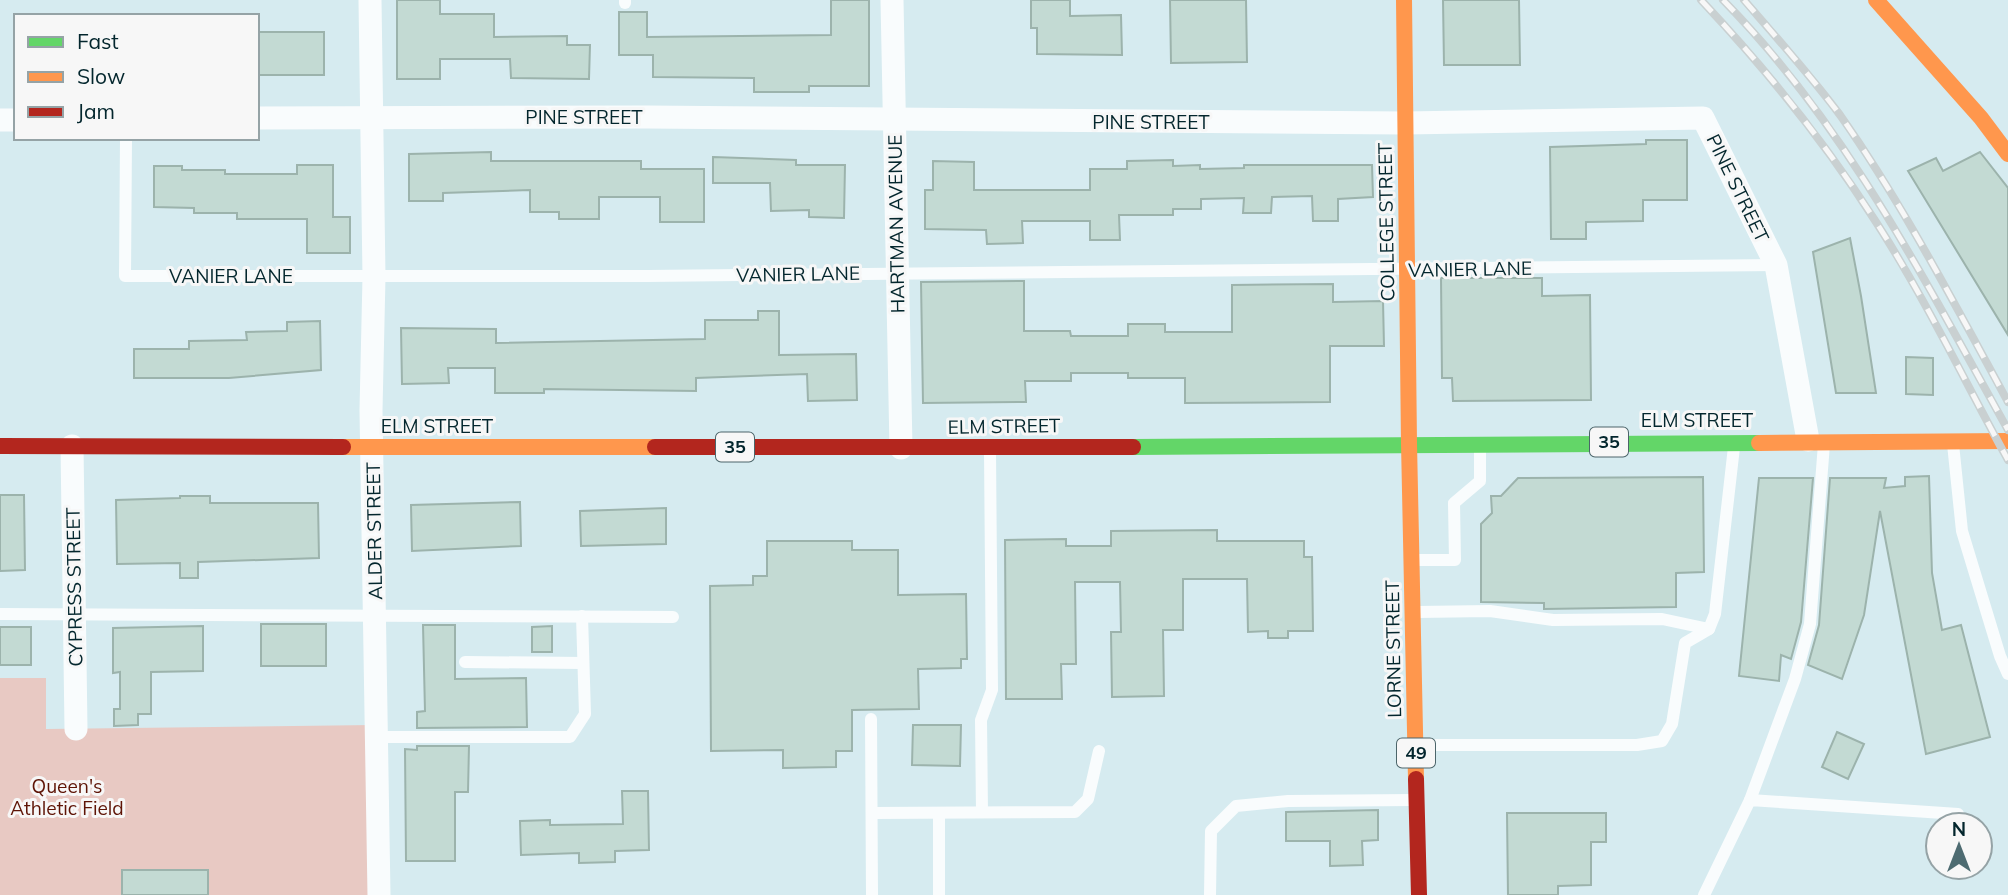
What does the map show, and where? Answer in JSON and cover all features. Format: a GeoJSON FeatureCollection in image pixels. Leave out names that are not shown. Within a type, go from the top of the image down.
{"type":"FeatureCollection","features":[{"type":"Feature","properties":{"kind":"main road","name":"COLLEGE STREET"},"geometry":{"type":"LineString","coordinates":[[1404,0],[1409,443]]}},
{"type":"Feature","properties":{"kind":"main road"},"geometry":{"type":"LineString","coordinates":[[1876,0],[1981,118],[2008,154]]}},
{"type":"Feature","properties":{"kind":"main road","name":"ELM STREET"},"geometry":{"type":"LineString","coordinates":[[0,446],[901,448],[1816,440],[2008,441]]}},
{"type":"Feature","properties":{"kind":"main road","name":"LORNE STREET"},"geometry":{"type":"LineString","coordinates":[[1409,443],[1419,895]]}},
{"type":"Feature","properties":{"kind":"street","name":"ALDER STREET"},"geometry":{"type":"LineString","coordinates":[[370,0],[379,895]]}},
{"type":"Feature","properties":{"kind":"street","name":"HARTMAN AVENUE"},"geometry":{"type":"LineString","coordinates":[[892,0],[901,448]]}},
{"type":"Feature","properties":{"kind":"street","name":"PINE STREET"},"geometry":{"type":"LineString","coordinates":[[259,118],[1405,123],[1703,118],[1776,265],[1816,440]]}},
{"type":"Feature","properties":{"kind":"street"},"geometry":{"type":"LineString","coordinates":[[1981,118],[2008,118]]}},
{"type":"Feature","properties":{"kind":"street","name":"CYPRESS STREET"},"geometry":{"type":"LineString","coordinates":[[72,446],[76,729]]}},
{"type":"Feature","properties":{"kind":"lane","name":"VANIER LANE"},"geometry":{"type":"LineString","coordinates":[[126,140],[125,276],[374,277],[1776,265]]}},
{"type":"Feature","properties":{"kind":"lane"},"geometry":{"type":"LineString","coordinates":[[1704,895],[1750,800],[1795,679],[1810,624],[1816,440]]}},
{"type":"Feature","properties":{"kind":"lane"},"geometry":{"type":"LineString","coordinates":[[1416,745],[1637,745],[1662,741],[1672,724],[1685,643],[1709,629],[1715,614],[1734,441]]}},
{"type":"Feature","properties":{"kind":"lane"},"geometry":{"type":"LineString","coordinates":[[1953,441],[1962,531],[2000,656],[2008,674]]}},
{"type":"Feature","properties":{"kind":"lane"},"geometry":{"type":"LineString","coordinates":[[1412,560],[1455,560],[1454,503],[1480,481],[1480,443]]}},
{"type":"Feature","properties":{"kind":"lane"},"geometry":{"type":"LineString","coordinates":[[982,812],[981,720],[992,690],[990,447]]}},
{"type":"Feature","properties":{"kind":"lane"},"geometry":{"type":"LineString","coordinates":[[1413,611],[1490,611],[1553,620],[1662,619],[1709,629]]}},
{"type":"Feature","properties":{"kind":"lane"},"geometry":{"type":"LineString","coordinates":[[0,614],[375,613],[673,617]]}},
{"type":"Feature","properties":{"kind":"lane"},"geometry":{"type":"LineString","coordinates":[[376,737],[570,737],[585,714],[582,615]]}},
{"type":"Feature","properties":{"kind":"lane"},"geometry":{"type":"LineString","coordinates":[[465,662],[583,663]]}},
{"type":"Feature","properties":{"kind":"lane"},"geometry":{"type":"LineString","coordinates":[[871,719],[872,895]]}},
{"type":"Feature","properties":{"kind":"lane"},"geometry":{"type":"LineString","coordinates":[[872,813],[1074,811],[1088,799],[1099,751]]}},
{"type":"Feature","properties":{"kind":"lane"},"geometry":{"type":"LineString","coordinates":[[1210,895],[1212,831],[1236,806],[1288,801],[1417,800]]}},
{"type":"Feature","properties":{"kind":"lane"},"geometry":{"type":"LineString","coordinates":[[1750,800],[1924,812]]}},
{"type":"Feature","properties":{"kind":"lane"},"geometry":{"type":"LineString","coordinates":[[939,813],[939,895]]}},
{"type":"Feature","properties":{"kind":"green space","name":"Queen's Athletic Field"},"geometry":{"type":"Polygon","coordinates":[[[0,678],[46,678],[46,729],[373,725],[377,895],[0,895],[0,678]]]}},
{"type":"Feature","properties":{"kind":"building"},"geometry":{"type":"Polygon","coordinates":[[[397,0],[440,0],[440,14],[494,14],[494,37],[567,36],[567,45],[590,45],[589,79],[511,78],[510,59],[440,59],[440,79],[397,79],[397,0]]]}},
{"type":"Feature","properties":{"kind":"building"},"geometry":{"type":"Polygon","coordinates":[[[831,0],[869,0],[869,86],[809,86],[809,92],[754,92],[754,78],[653,77],[653,55],[619,55],[619,12],[647,12],[647,37],[831,35],[831,0]]]}},
{"type":"Feature","properties":{"kind":"building"},"geometry":{"type":"Polygon","coordinates":[[[1031,0],[1070,0],[1070,16],[1121,15],[1122,55],[1037,54],[1037,28],[1031,28],[1031,0]]]}},
{"type":"Feature","properties":{"kind":"building"},"geometry":{"type":"Polygon","coordinates":[[[1170,0],[1246,0],[1247,62],[1171,63],[1170,0]]]}},
{"type":"Feature","properties":{"kind":"building"},"geometry":{"type":"Polygon","coordinates":[[[1443,0],[1519,0],[1520,65],[1444,65],[1443,0]]]}},
{"type":"Feature","properties":{"kind":"building"},"geometry":{"type":"Polygon","coordinates":[[[259,32],[324,32],[324,75],[259,75],[259,32]]]}},
{"type":"Feature","properties":{"kind":"building"},"geometry":{"type":"Polygon","coordinates":[[[1646,140],[1687,140],[1687,200],[1643,200],[1643,221],[1586,222],[1586,239],[1551,239],[1550,147],[1646,144],[1646,140]]]}},
{"type":"Feature","properties":{"kind":"building"},"geometry":{"type":"Polygon","coordinates":[[[491,152],[491,161],[641,161],[641,169],[704,169],[704,222],[660,222],[660,197],[599,197],[599,219],[559,219],[559,212],[530,212],[530,190],[443,193],[443,201],[409,201],[409,154],[491,152]]]}},
{"type":"Feature","properties":{"kind":"building"},"geometry":{"type":"Polygon","coordinates":[[[1980,152],[2008,188],[2008,335],[1908,171],[1936,158],[1943,171],[1980,152]]]}},
{"type":"Feature","properties":{"kind":"building"},"geometry":{"type":"Polygon","coordinates":[[[713,157],[796,160],[796,165],[845,165],[844,218],[809,217],[809,210],[771,211],[770,183],[713,183],[713,157]]]}},
{"type":"Feature","properties":{"kind":"building"},"geometry":{"type":"Polygon","coordinates":[[[1173,160],[1173,166],[1200,165],[1200,169],[1244,168],[1244,165],[1372,165],[1373,197],[1338,199],[1338,221],[1313,221],[1312,196],[1272,197],[1271,213],[1243,213],[1244,198],[1201,199],[1201,209],[1173,209],[1173,215],[1119,215],[1120,240],[1090,240],[1090,221],[1022,221],[1023,243],[987,244],[986,230],[925,229],[925,190],[933,190],[933,161],[974,162],[974,190],[1090,190],[1090,169],[1127,169],[1127,161],[1173,160]]]}},
{"type":"Feature","properties":{"kind":"building"},"geometry":{"type":"Polygon","coordinates":[[[297,165],[333,165],[333,217],[350,217],[350,253],[307,253],[307,219],[237,219],[237,213],[194,213],[194,208],[154,207],[154,166],[182,166],[182,170],[225,170],[225,174],[297,174],[297,165]]]}},
{"type":"Feature","properties":{"kind":"building"},"geometry":{"type":"Polygon","coordinates":[[[1850,238],[1876,393],[1836,393],[1813,252],[1850,238]]]}},
{"type":"Feature","properties":{"kind":"building"},"geometry":{"type":"Polygon","coordinates":[[[1441,278],[1542,278],[1542,296],[1590,295],[1591,400],[1453,401],[1452,378],[1442,378],[1441,278]]]}},
{"type":"Feature","properties":{"kind":"building"},"geometry":{"type":"Polygon","coordinates":[[[1024,281],[1024,331],[1070,331],[1071,336],[1128,336],[1128,324],[1165,324],[1165,332],[1232,332],[1232,285],[1333,284],[1333,302],[1383,301],[1384,346],[1330,346],[1330,402],[1185,403],[1185,378],[1128,378],[1128,373],[1071,373],[1071,381],[1025,381],[1026,402],[923,403],[921,282],[1024,281]]]}},
{"type":"Feature","properties":{"kind":"building"},"geometry":{"type":"Polygon","coordinates":[[[758,311],[779,311],[779,355],[856,354],[857,400],[808,401],[807,374],[696,378],[696,391],[544,389],[544,393],[495,393],[495,368],[448,368],[449,383],[402,384],[401,328],[496,329],[496,343],[705,339],[705,320],[758,320],[758,311]]]}},
{"type":"Feature","properties":{"kind":"building"},"geometry":{"type":"Polygon","coordinates":[[[320,321],[321,370],[229,378],[134,378],[134,349],[189,349],[189,341],[247,340],[246,332],[287,331],[287,322],[320,321]]]}},
{"type":"Feature","properties":{"kind":"building"},"geometry":{"type":"Polygon","coordinates":[[[1906,357],[1933,358],[1933,395],[1906,394],[1906,357]]]}},
{"type":"Feature","properties":{"kind":"building"},"geometry":{"type":"Polygon","coordinates":[[[1929,476],[1932,573],[1942,630],[1961,625],[1990,737],[1926,754],[1880,511],[1864,615],[1842,679],[1808,665],[1819,625],[1830,478],[1886,478],[1884,488],[1905,486],[1905,477],[1929,476]]]}},
{"type":"Feature","properties":{"kind":"building"},"geometry":{"type":"Polygon","coordinates":[[[1703,477],[1704,572],[1676,573],[1676,607],[1544,609],[1544,603],[1481,602],[1481,524],[1492,513],[1491,496],[1501,496],[1518,478],[1703,477]]]}},
{"type":"Feature","properties":{"kind":"building"},"geometry":{"type":"Polygon","coordinates":[[[1759,478],[1813,478],[1801,622],[1791,659],[1781,655],[1779,681],[1739,676],[1759,478]]]}},
{"type":"Feature","properties":{"kind":"building"},"geometry":{"type":"Polygon","coordinates":[[[0,495],[24,495],[25,570],[0,571],[0,495]]]}},
{"type":"Feature","properties":{"kind":"building"},"geometry":{"type":"Polygon","coordinates":[[[210,496],[210,503],[318,503],[319,558],[198,562],[198,578],[180,578],[180,563],[117,564],[116,500],[210,496]]]}},
{"type":"Feature","properties":{"kind":"building"},"geometry":{"type":"Polygon","coordinates":[[[520,502],[521,546],[412,551],[411,505],[520,502]]]}},
{"type":"Feature","properties":{"kind":"building"},"geometry":{"type":"Polygon","coordinates":[[[666,508],[666,544],[581,546],[580,511],[666,508]]]}},
{"type":"Feature","properties":{"kind":"building"},"geometry":{"type":"Polygon","coordinates":[[[1217,530],[1217,541],[1304,541],[1304,557],[1312,557],[1313,631],[1288,631],[1288,638],[1268,638],[1268,631],[1248,632],[1247,579],[1183,579],[1183,630],[1163,630],[1164,696],[1112,697],[1111,632],[1121,632],[1120,582],[1075,582],[1076,664],[1061,664],[1062,699],[1006,699],[1005,540],[1066,539],[1066,546],[1111,546],[1111,531],[1217,530]]]}},
{"type":"Feature","properties":{"kind":"building"},"geometry":{"type":"Polygon","coordinates":[[[767,541],[852,541],[852,550],[898,550],[898,595],[966,594],[967,659],[961,659],[961,668],[918,669],[919,709],[852,710],[852,751],[836,751],[836,767],[783,768],[783,750],[711,751],[710,586],[753,585],[753,576],[767,576],[767,541]]]}},
{"type":"Feature","properties":{"kind":"building"},"geometry":{"type":"Polygon","coordinates":[[[261,624],[326,624],[326,666],[261,666],[261,624]]]}},
{"type":"Feature","properties":{"kind":"building"},"geometry":{"type":"Polygon","coordinates":[[[423,625],[455,625],[455,679],[526,678],[527,727],[417,728],[417,712],[425,711],[423,625]]]}},
{"type":"Feature","properties":{"kind":"building"},"geometry":{"type":"Polygon","coordinates":[[[203,626],[203,671],[151,672],[151,714],[138,714],[138,725],[114,726],[114,709],[120,709],[120,672],[113,673],[113,628],[203,626]]]}},
{"type":"Feature","properties":{"kind":"building"},"geometry":{"type":"Polygon","coordinates":[[[552,626],[552,652],[532,652],[532,627],[552,626]]]}},
{"type":"Feature","properties":{"kind":"building"},"geometry":{"type":"Polygon","coordinates":[[[0,627],[31,627],[31,665],[0,665],[0,627]]]}},
{"type":"Feature","properties":{"kind":"building"},"geometry":{"type":"Polygon","coordinates":[[[913,725],[961,725],[960,766],[912,765],[913,725]]]}},
{"type":"Feature","properties":{"kind":"building"},"geometry":{"type":"Polygon","coordinates":[[[1837,732],[1864,744],[1848,779],[1822,767],[1837,732]]]}},
{"type":"Feature","properties":{"kind":"building"},"geometry":{"type":"Polygon","coordinates":[[[417,746],[469,746],[468,792],[455,792],[455,861],[406,861],[405,749],[417,750],[417,746]]]}},
{"type":"Feature","properties":{"kind":"building"},"geometry":{"type":"Polygon","coordinates":[[[622,791],[648,791],[649,850],[615,851],[615,862],[579,863],[579,853],[521,855],[520,821],[550,820],[550,825],[623,824],[622,791]]]}},
{"type":"Feature","properties":{"kind":"building"},"geometry":{"type":"Polygon","coordinates":[[[1378,810],[1378,840],[1362,841],[1363,865],[1330,866],[1330,841],[1286,841],[1286,812],[1378,810]]]}},
{"type":"Feature","properties":{"kind":"building"},"geometry":{"type":"Polygon","coordinates":[[[1507,813],[1606,813],[1606,842],[1591,842],[1591,885],[1558,886],[1558,895],[1508,895],[1507,813]]]}},
{"type":"Feature","properties":{"kind":"building"},"geometry":{"type":"Polygon","coordinates":[[[122,870],[208,870],[208,895],[122,895],[122,870]]]}},
{"type":"Feature","properties":{"kind":"railway"},"geometry":{"type":"LineString","coordinates":[[1701,0],[1794,107],[1857,192],[1911,280],[2008,460]]}},
{"type":"Feature","properties":{"kind":"railway"},"geometry":{"type":"LineString","coordinates":[[1723,0],[1767,48],[1845,151],[1913,261],[2008,430]]}},
{"type":"Feature","properties":{"kind":"railway"},"geometry":{"type":"LineString","coordinates":[[1744,0],[1817,86],[1863,149],[1928,256],[2008,402]]}},
{"type":"Feature","properties":{"kind":"traffic: fast"},"geometry":{"type":"LineString","coordinates":[[1133,447],[1759,443]]}},
{"type":"Feature","properties":{"kind":"traffic: slow"},"geometry":{"type":"LineString","coordinates":[[1404,0],[1409,443]]}},
{"type":"Feature","properties":{"kind":"traffic: slow"},"geometry":{"type":"LineString","coordinates":[[1876,0],[1981,118],[2008,154]]}},
{"type":"Feature","properties":{"kind":"traffic: slow"},"geometry":{"type":"LineString","coordinates":[[1759,443],[2008,441]]}},
{"type":"Feature","properties":{"kind":"traffic: slow"},"geometry":{"type":"LineString","coordinates":[[1409,443],[1416,779]]}},
{"type":"Feature","properties":{"kind":"traffic: slow"},"geometry":{"type":"LineString","coordinates":[[343,447],[655,447]]}},
{"type":"Feature","properties":{"kind":"traffic: jam"},"geometry":{"type":"LineString","coordinates":[[0,446],[343,447]]}},
{"type":"Feature","properties":{"kind":"traffic: jam"},"geometry":{"type":"LineString","coordinates":[[655,447],[1133,447]]}},
{"type":"Feature","properties":{"kind":"traffic: jam"},"geometry":{"type":"LineString","coordinates":[[1416,779],[1419,895]]}}]}
